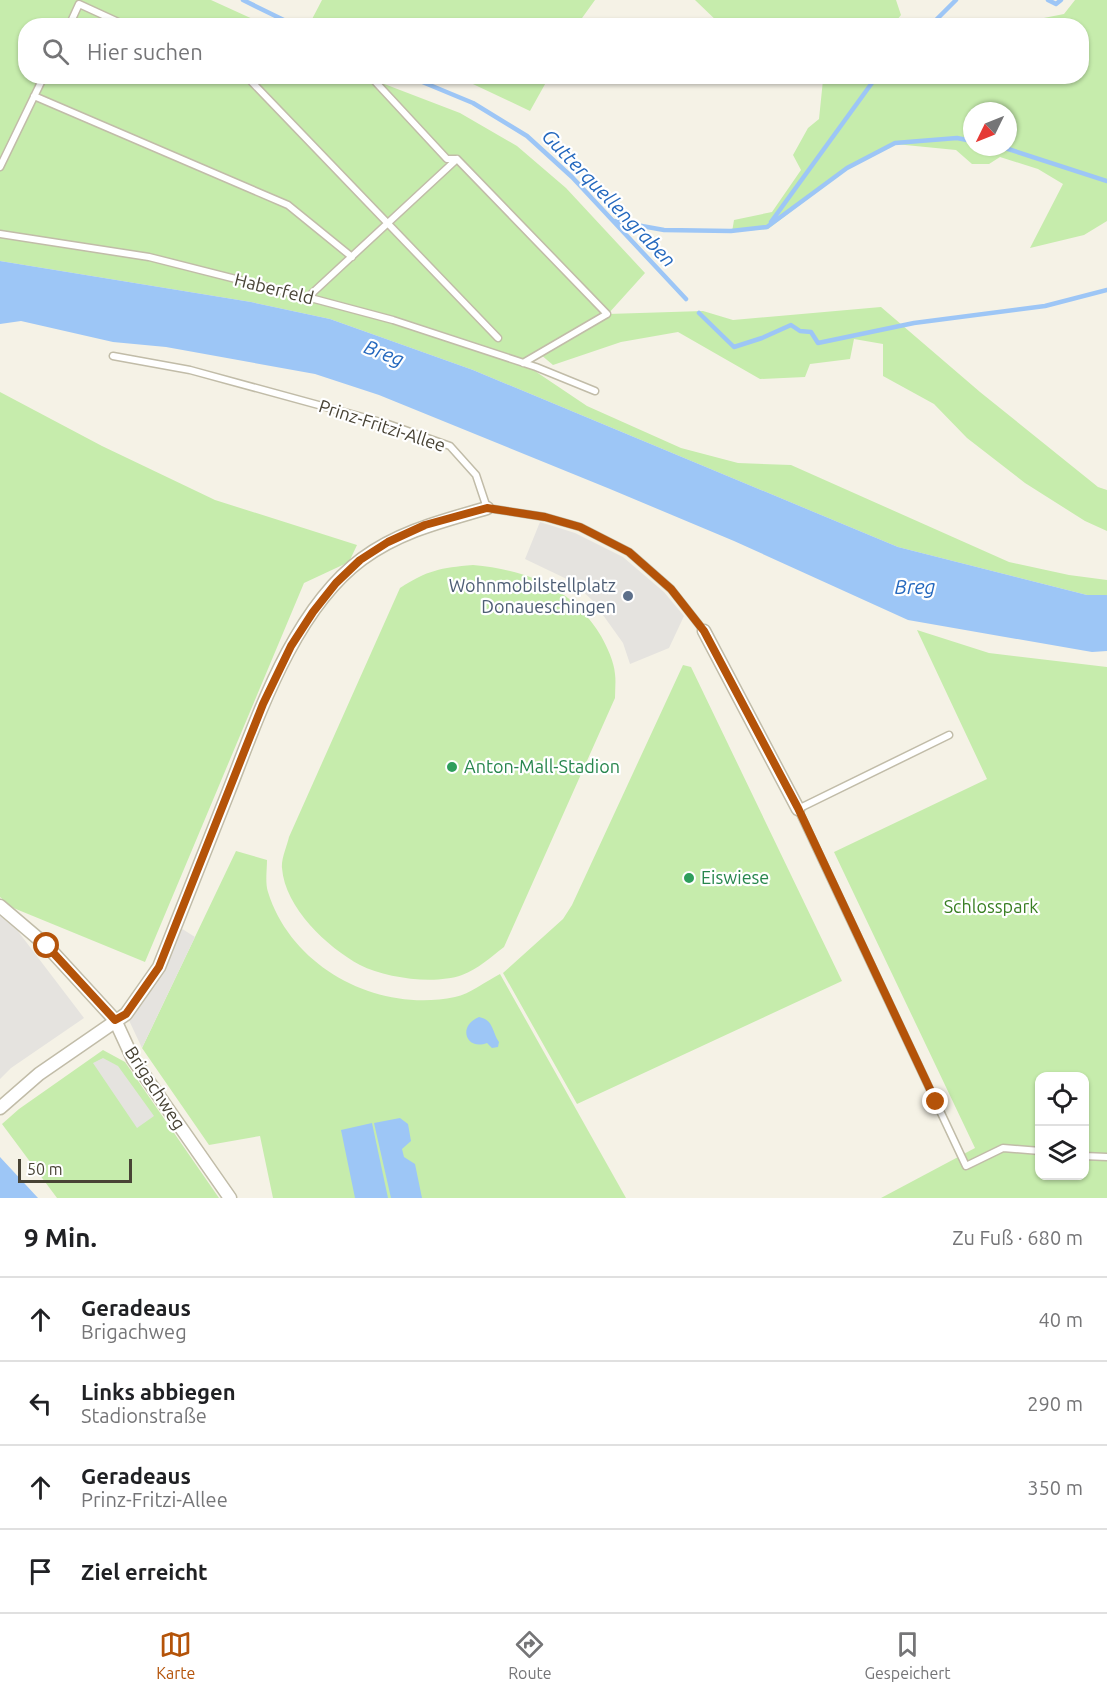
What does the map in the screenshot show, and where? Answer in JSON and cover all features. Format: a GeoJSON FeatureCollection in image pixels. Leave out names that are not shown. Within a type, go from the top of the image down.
{"type":"FeatureCollection","features":[{"type":"Feature","properties":{"kind":"street"},"geometry":{"type":"LineString","coordinates":[[0,1108],[39,1074],[126,1014],[159,967],[263,704],[291,646],[313,612],[336,583],[360,560],[388,542],[425,525],[487,508]]}},
{"type":"Feature","properties":{"kind":"street"},"geometry":{"type":"LineString","coordinates":[[704,631],[798,808]]}},
{"type":"Feature","properties":{"kind":"street","name":"Brigachweg"},"geometry":{"type":"LineString","coordinates":[[0,906],[47,946],[115,1020],[133,1059],[230,1198]]}},
{"type":"Feature","properties":{"kind":"lane"},"geometry":{"type":"LineString","coordinates":[[73,18],[79,4],[110,18]]}},
{"type":"Feature","properties":{"kind":"lane"},"geometry":{"type":"LineString","coordinates":[[0,167],[40,84]]}},
{"type":"Feature","properties":{"kind":"lane"},"geometry":{"type":"LineString","coordinates":[[254,84],[498,338]]}},
{"type":"Feature","properties":{"kind":"lane"},"geometry":{"type":"LineString","coordinates":[[377,84],[447,159],[458,159],[607,314],[523,363]]}},
{"type":"Feature","properties":{"kind":"lane"},"geometry":{"type":"LineString","coordinates":[[34,96],[288,205],[352,257]]}},
{"type":"Feature","properties":{"kind":"lane"},"geometry":{"type":"LineString","coordinates":[[308,297],[458,159]]}},
{"type":"Feature","properties":{"kind":"lane","name":"Haberfeld"},"geometry":{"type":"LineString","coordinates":[[0,234],[149,257],[308,297],[393,320],[523,363],[595,391]]}},
{"type":"Feature","properties":{"kind":"lane","name":"Prinz-Fritzi-Allee"},"geometry":{"type":"LineString","coordinates":[[113,356],[190,370],[388,424],[450,446],[476,475],[487,508]]}},
{"type":"Feature","properties":{"kind":"lane"},"geometry":{"type":"LineString","coordinates":[[487,508],[545,517],[580,527],[629,552],[671,589],[704,631]]}},
{"type":"Feature","properties":{"kind":"lane"},"geometry":{"type":"LineString","coordinates":[[949,735],[798,808],[966,1166],[1003,1148],[1035,1151]]}},
{"type":"Feature","properties":{"kind":"lane"},"geometry":{"type":"LineString","coordinates":[[1089,1156],[1107,1157]]}},
{"type":"Feature","properties":{"kind":"green space"},"geometry":{"type":"Polygon","coordinates":[[[0,0],[211,0],[251,18],[18,18],[18,84],[384,84],[460,113],[517,146],[566,188],[645,273],[608,314],[703,311],[733,320],[881,307],[980,392],[1098,487],[1107,490],[1107,531],[1085,521],[1025,483],[967,438],[934,404],[883,376],[883,344],[854,339],[850,359],[810,364],[805,377],[760,379],[678,332],[621,342],[553,365],[540,354],[523,363],[587,406],[681,448],[738,463],[791,465],[1009,562],[1069,575],[1107,580],[1107,595],[1087,595],[898,547],[473,370],[330,319],[251,302],[0,261],[0,0]]]}},
{"type":"Feature","properties":{"kind":"green space"},"geometry":{"type":"Polygon","coordinates":[[[322,0],[595,0],[582,18],[313,18],[322,0]]]}},
{"type":"Feature","properties":{"kind":"green space"},"geometry":{"type":"Polygon","coordinates":[[[695,0],[896,0],[901,15],[899,18],[714,18],[695,0]]]}},
{"type":"Feature","properties":{"kind":"green space"},"geometry":{"type":"Polygon","coordinates":[[[1075,0],[1107,0],[1107,221],[1084,235],[1030,248],[1063,184],[1038,169],[1000,157],[989,164],[972,164],[956,150],[895,144],[847,169],[768,229],[732,232],[734,220],[772,212],[801,170],[793,155],[808,128],[819,119],[823,84],[1089,84],[1089,18],[1044,18],[1064,14],[1075,0]]]}},
{"type":"Feature","properties":{"kind":"green space"},"geometry":{"type":"Polygon","coordinates":[[[473,84],[545,84],[530,111],[473,84]]]}},
{"type":"Feature","properties":{"kind":"green space"},"geometry":{"type":"Polygon","coordinates":[[[0,392],[102,446],[215,500],[357,545],[349,562],[304,583],[145,962],[11,907],[0,897],[0,392]]]}},
{"type":"Feature","properties":{"kind":"green space","name":"Anton-Mall-Stadion"},"geometry":{"type":"Polygon","coordinates":[[[473,565],[493,567],[529,577],[562,593],[576,605],[601,636],[610,654],[615,674],[615,698],[504,947],[479,966],[462,975],[424,980],[396,977],[360,965],[334,948],[310,925],[291,898],[285,883],[282,861],[289,837],[400,588],[435,571],[473,565]]]}},
{"type":"Feature","properties":{"kind":"green space","name":"Schlosspark"},"geometry":{"type":"Polygon","coordinates":[[[917,630],[989,653],[1107,667],[1107,1198],[881,1198],[975,1148],[834,852],[987,779],[917,630]]]}},
{"type":"Feature","properties":{"kind":"green space","name":"Eiswiese"},"geometry":{"type":"Polygon","coordinates":[[[683,665],[691,667],[842,981],[577,1104],[503,973],[563,919],[572,905],[683,665]]]}},
{"type":"Feature","properties":{"kind":"green space"},"geometry":{"type":"Polygon","coordinates":[[[236,851],[267,860],[267,888],[280,919],[297,943],[318,963],[342,979],[369,991],[397,998],[426,1000],[461,995],[500,974],[626,1198],[273,1198],[260,1136],[209,1145],[142,1048],[236,851]]]}},
{"type":"Feature","properties":{"kind":"green space"},"geometry":{"type":"Polygon","coordinates":[[[103,1050],[125,1062],[219,1198],[57,1198],[2,1124],[19,1109],[103,1050]]]}},
{"type":"Feature","properties":{"kind":"shaded area","name":"Wohnmobilstellplatz Donaueschingen"},"geometry":{"type":"Polygon","coordinates":[[[540,522],[575,533],[623,557],[664,592],[684,616],[669,648],[630,664],[623,643],[593,601],[573,582],[525,559],[540,522]]]}},
{"type":"Feature","properties":{"kind":"shaded area"},"geometry":{"type":"Polygon","coordinates":[[[0,915],[17,930],[84,1018],[11,1068],[0,1079],[0,915]]]}},
{"type":"Feature","properties":{"kind":"shaded area"},"geometry":{"type":"Polygon","coordinates":[[[176,925],[195,937],[142,1048],[126,1014],[176,925]]]}},
{"type":"Feature","properties":{"kind":"shaded area"},"geometry":{"type":"Polygon","coordinates":[[[103,1058],[118,1066],[154,1116],[137,1128],[93,1063],[103,1058]]]}},
{"type":"Feature","properties":{"kind":"water","name":"Breg"},"geometry":{"type":"Polygon","coordinates":[[[0,261],[251,302],[330,319],[473,370],[898,547],[1087,595],[1107,595],[1107,651],[1092,652],[908,620],[734,541],[610,489],[379,395],[315,374],[166,347],[113,342],[21,321],[0,324],[0,261]]]}},
{"type":"Feature","properties":{"kind":"water"},"geometry":{"type":"Polygon","coordinates":[[[479,1017],[490,1024],[499,1042],[498,1047],[492,1048],[487,1043],[480,1045],[469,1041],[466,1031],[468,1026],[479,1017]]]}},
{"type":"Feature","properties":{"kind":"water"},"geometry":{"type":"Polygon","coordinates":[[[400,1118],[408,1124],[411,1141],[402,1149],[404,1157],[415,1164],[422,1198],[391,1198],[374,1123],[400,1118]]]}},
{"type":"Feature","properties":{"kind":"water"},"geometry":{"type":"Polygon","coordinates":[[[372,1123],[388,1198],[355,1198],[341,1130],[372,1123]]]}},
{"type":"Feature","properties":{"kind":"water"},"geometry":{"type":"Polygon","coordinates":[[[0,1157],[38,1198],[0,1198],[0,1157]]]}},
{"type":"Feature","properties":{"kind":"waterway","name":"Gutterquellengraben"},"geometry":{"type":"LineString","coordinates":[[243,0],[280,18]]}},
{"type":"Feature","properties":{"kind":"waterway"},"geometry":{"type":"LineString","coordinates":[[938,18],[956,0]]}},
{"type":"Feature","properties":{"kind":"waterway"},"geometry":{"type":"LineString","coordinates":[[1048,0],[1056,4],[1061,0]]}},
{"type":"Feature","properties":{"kind":"waterway","name":"Gutterquellengraben"},"geometry":{"type":"LineString","coordinates":[[427,84],[473,103],[527,136],[572,177],[686,299]]}},
{"type":"Feature","properties":{"kind":"waterway"},"geometry":{"type":"LineString","coordinates":[[771,222],[871,84]]}},
{"type":"Feature","properties":{"kind":"waterway"},"geometry":{"type":"LineString","coordinates":[[614,221],[664,230],[731,231],[767,227],[847,168],[895,143],[963,139]]}},
{"type":"Feature","properties":{"kind":"waterway"},"geometry":{"type":"LineString","coordinates":[[1017,152],[1107,181]]}},
{"type":"Feature","properties":{"kind":"waterway"},"geometry":{"type":"LineString","coordinates":[[699,313],[734,347],[791,325],[800,331],[811,332],[818,343],[914,323],[1045,306],[1107,290]]}},
{"type":"Feature","properties":{"kind":"place","name":"Wohnmobilstellplatz Donaueschingen"},"geometry":{"type":"Point","coordinates":[628,596]}},
{"type":"Feature","properties":{"kind":"place","name":"Anton-Mall-Stadion"},"geometry":{"type":"Point","coordinates":[452,767]}},
{"type":"Feature","properties":{"kind":"place","name":"Eiswiese"},"geometry":{"type":"Point","coordinates":[689,878]}},
{"type":"Feature","properties":{"kind":"route"},"geometry":{"type":"LineString","coordinates":[[47,946],[115,1020],[126,1014],[159,967],[263,704],[291,646],[313,612],[336,583],[360,560],[388,542],[425,525],[487,508],[545,517],[580,527],[629,552],[671,589],[704,631],[798,808],[936,1102]]}}]}
